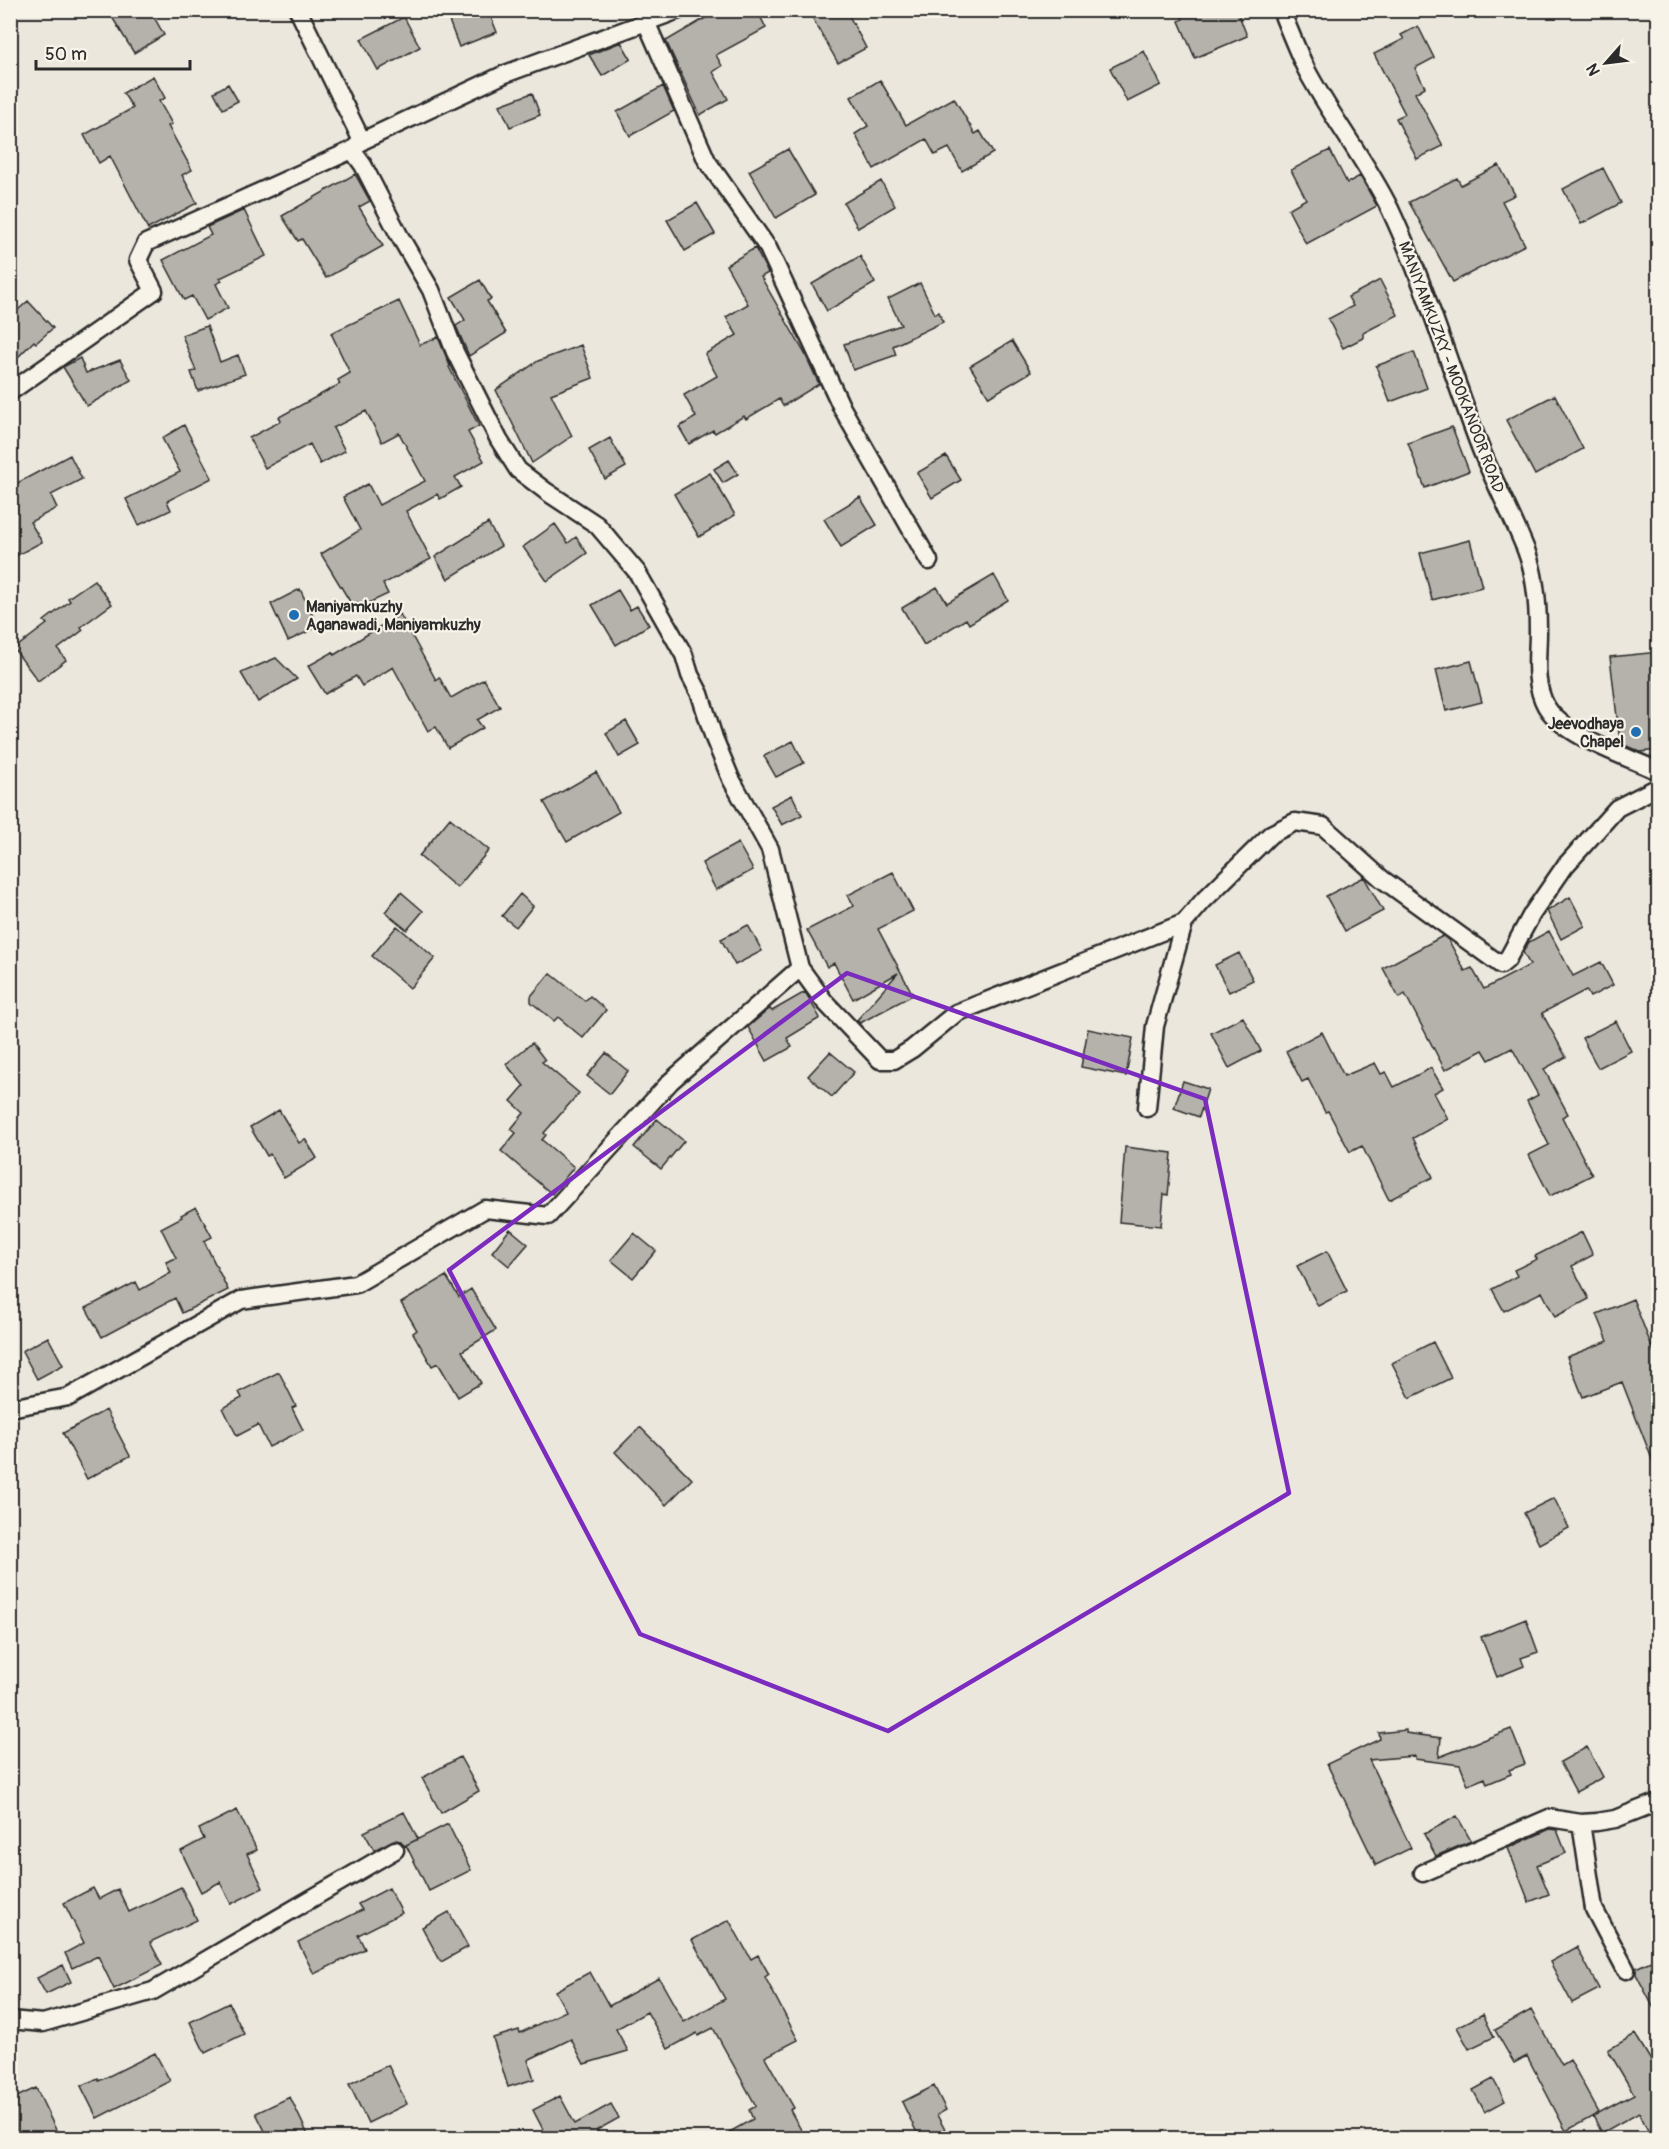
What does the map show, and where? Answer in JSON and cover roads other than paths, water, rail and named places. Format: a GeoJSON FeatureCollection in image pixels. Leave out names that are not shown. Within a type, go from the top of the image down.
{"type":"FeatureCollection","features":[{"type":"Feature","properties":{"kind":"street"},"geometry":{"type":"LineString","coordinates":[[298,10],[357,146],[363,165],[399,235],[431,290],[455,352],[499,441],[518,470],[597,525],[637,572],[684,655],[731,779],[770,849],[800,968],[824,1001],[880,1060],[894,1060],[912,1049],[956,1013],[1184,923]]}},
{"type":"Feature","properties":{"kind":"street"},"geometry":{"type":"LineString","coordinates":[[10,392],[154,291],[138,260],[146,243],[357,146],[505,74],[647,24],[679,10]]}},
{"type":"Feature","properties":{"kind":"street","name":"MANIYAMKUZKY - MOOKANOOR ROAD"},"geometry":{"type":"LineString","coordinates":[[1281,10],[1307,70],[1388,207],[1410,254],[1481,449],[1527,551],[1533,570],[1538,631],[1536,670],[1539,689],[1547,707],[1559,723],[1574,733],[1659,771]]}},
{"type":"Feature","properties":{"kind":"street"},"geometry":{"type":"LineString","coordinates":[[647,24],[707,161],[768,248],[842,408],[929,561]]}},
{"type":"Feature","properties":{"kind":"street"},"geometry":{"type":"LineString","coordinates":[[1147,1108],[1155,1026],[1184,923],[1271,834],[1294,822],[1323,826],[1382,879],[1501,964],[1507,960],[1532,914],[1565,866],[1617,808],[1659,787]]}},
{"type":"Feature","properties":{"kind":"street"},"geometry":{"type":"LineString","coordinates":[[10,1408],[69,1397],[241,1300],[356,1284],[485,1209],[548,1216],[671,1080],[800,968]]}},
{"type":"Feature","properties":{"kind":"street"},"geometry":{"type":"LineString","coordinates":[[1423,1873],[1549,1818],[1597,1822],[1615,1819],[1659,1802]]}},
{"type":"Feature","properties":{"kind":"street"},"geometry":{"type":"LineString","coordinates":[[1581,1822],[1594,1909],[1626,1970]]}},
{"type":"Feature","properties":{"kind":"street"},"geometry":{"type":"LineString","coordinates":[[10,2020],[43,2023],[153,1991],[395,1850]]}},
{"type":"Feature","properties":{"kind":"place","name":"Maniyamkuzhy Aganawadi, Maniyamkuzhy"},"geometry":{"type":"Point","coordinates":[294,615]}},
{"type":"Feature","properties":{"kind":"place","name":"Jeevodhaya Chapel"},"geometry":{"type":"Point","coordinates":[1636,732]}}]}
